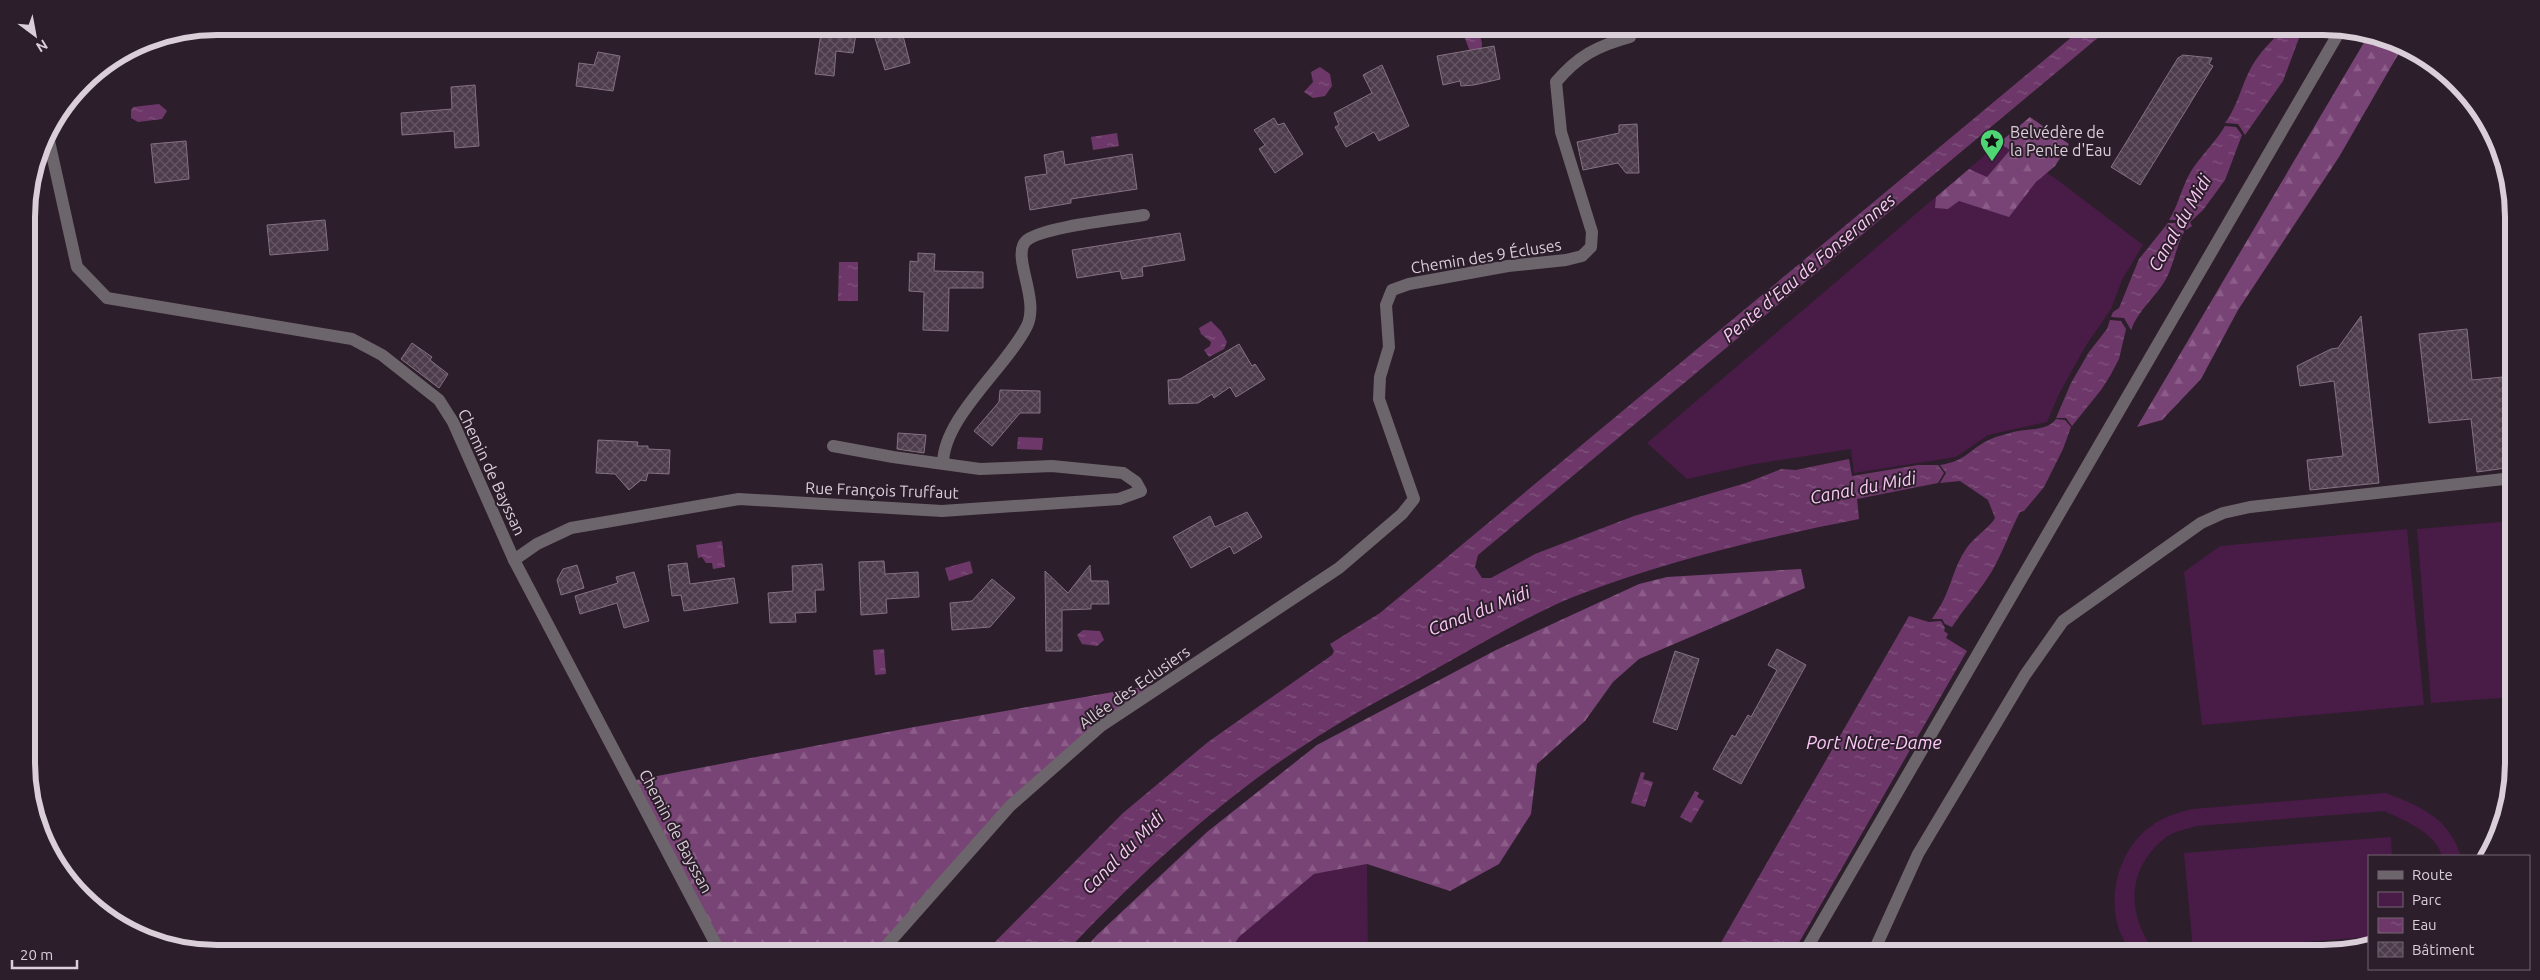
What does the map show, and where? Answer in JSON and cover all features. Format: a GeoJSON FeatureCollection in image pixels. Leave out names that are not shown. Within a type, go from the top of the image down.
{"type":"FeatureCollection","features":[{"type":"Feature","properties":{"kind":"street","name":"Chemin des 9 Écluses"},"geometry":{"type":"LineString","coordinates":[[1414,499],[1379,399],[1380,377],[1389,348],[1386,306],[1392,290],[1409,284],[1508,266],[1566,260],[1582,256],[1591,246],[1592,232],[1561,132],[1556,82],[1573,62],[1603,45],[1630,37],[1630,35]]}},
{"type":"Feature","properties":{"kind":"street"},"geometry":{"type":"LineString","coordinates":[[1809,945],[2337,35]]}},
{"type":"Feature","properties":{"kind":"street","name":"Chemin de Bayssan"},"geometry":{"type":"LineString","coordinates":[[50,145],[77,268],[107,298],[352,339],[382,355],[439,400],[453,422],[514,560],[716,945]]}},
{"type":"Feature","properties":{"kind":"street","name":"Rue François Truffaut"},"geometry":{"type":"LineString","coordinates":[[943,464],[944,449],[955,424],[1010,354],[1028,323],[1032,303],[1020,253],[1025,241],[1041,232],[1144,215]]}},
{"type":"Feature","properties":{"kind":"street","name":"Rue François Truffaut"},"geometry":{"type":"LineString","coordinates":[[514,560],[537,544],[572,528],[739,499],[942,511],[1119,499],[1141,491],[1136,482],[1123,473],[1052,466],[980,469],[893,457],[833,446]]}},
{"type":"Feature","properties":{"kind":"street"},"geometry":{"type":"LineString","coordinates":[[1877,945],[1918,854],[2025,675],[2064,621],[2201,523],[2223,513],[2250,507],[2505,479]]}},
{"type":"Feature","properties":{"kind":"street","name":"Allée des Eclusiers"},"geometry":{"type":"LineString","coordinates":[[887,945],[1010,806],[1101,726],[1339,568],[1402,514],[1414,499]]}},
{"type":"Feature","properties":{"kind":"green space"},"geometry":{"type":"Polygon","coordinates":[[[2366,40],[2399,52],[2339,157],[2238,310],[2201,379],[2162,420],[2137,427],[2366,40]]]}},
{"type":"Feature","properties":{"kind":"green space"},"geometry":{"type":"Polygon","coordinates":[[[2030,117],[2069,144],[2055,166],[2036,182],[2009,217],[1959,201],[1948,209],[1935,208],[1936,197],[1969,169],[1987,177],[2010,150],[1999,143],[2030,117]]]}},
{"type":"Feature","properties":{"kind":"green space"},"geometry":{"type":"Polygon","coordinates":[[[1999,143],[2055,178],[2143,245],[2122,280],[2111,309],[2085,347],[2059,394],[2047,422],[1988,435],[1956,457],[1854,473],[1851,449],[1754,464],[1687,479],[1647,443],[1999,143]]]}},
{"type":"Feature","properties":{"kind":"green space"},"geometry":{"type":"Polygon","coordinates":[[[2505,522],[2505,698],[2431,703],[2417,529],[2505,522]]]}},
{"type":"Feature","properties":{"kind":"green space"},"geometry":{"type":"Polygon","coordinates":[[[2407,529],[2424,705],[2202,725],[2184,572],[2220,546],[2407,529]]]}},
{"type":"Feature","properties":{"kind":"green space"},"geometry":{"type":"Polygon","coordinates":[[[1801,569],[1805,588],[1639,659],[1613,682],[1585,721],[1537,764],[1531,814],[1499,864],[1450,891],[1367,864],[1314,874],[1239,937],[1234,945],[1088,945],[1207,832],[1317,745],[1496,650],[1639,584],[1667,577],[1801,569]]]}},
{"type":"Feature","properties":{"kind":"green space"},"geometry":{"type":"Polygon","coordinates":[[[1153,685],[1010,806],[887,945],[716,945],[631,781],[914,727],[1153,685]]]}},
{"type":"Feature","properties":{"kind":"green space"},"geometry":{"type":"Polygon","coordinates":[[[2386,793],[2432,815],[2449,832],[2461,855],[2442,855],[2433,840],[2426,834],[2410,823],[2384,811],[2197,826],[2176,832],[2165,838],[2152,850],[2143,864],[2137,878],[2135,909],[2139,924],[2150,945],[2127,945],[2117,923],[2115,905],[2120,869],[2127,853],[2137,838],[2150,827],[2175,814],[2192,809],[2386,793]]]}},
{"type":"Feature","properties":{"kind":"green space"},"geometry":{"type":"Polygon","coordinates":[[[2391,837],[2392,855],[2368,855],[2368,937],[2261,945],[2193,945],[2184,853],[2391,837]]]}},
{"type":"Feature","properties":{"kind":"green space"},"geometry":{"type":"Polygon","coordinates":[[[1367,864],[1368,945],[1234,945],[1239,937],[1314,874],[1367,864]]]}},
{"type":"Feature","properties":{"kind":"water"},"geometry":{"type":"Polygon","coordinates":[[[1464,35],[1480,35],[1482,43],[1481,58],[1473,59],[1464,35]]]}},
{"type":"Feature","properties":{"kind":"water"},"geometry":{"type":"Polygon","coordinates":[[[2074,35],[2101,35],[1478,555],[1475,567],[1482,578],[1491,578],[1535,554],[1634,516],[1746,483],[1781,469],[1796,470],[1849,459],[1852,476],[1918,465],[1938,465],[1944,473],[1938,483],[1857,499],[1859,519],[1785,534],[1679,561],[1608,584],[1537,613],[1331,728],[1248,784],[1153,865],[1073,945],[992,945],[1123,813],[1208,742],[1332,655],[1334,651],[1330,644],[1380,613],[2074,35]]]}},
{"type":"Feature","properties":{"kind":"water"},"geometry":{"type":"Polygon","coordinates":[[[2277,35],[2298,35],[2299,37],[2298,35],[2301,35],[2283,81],[2245,135],[2238,124],[2225,123],[2233,110],[2248,73],[2262,52],[2277,35]]]}},
{"type":"Feature","properties":{"kind":"water"},"geometry":{"type":"Polygon","coordinates":[[[1320,67],[1330,74],[1332,86],[1325,96],[1313,98],[1304,92],[1313,82],[1311,72],[1320,67]]]}},
{"type":"Feature","properties":{"kind":"water"},"geometry":{"type":"Polygon","coordinates":[[[159,104],[167,111],[162,119],[138,122],[131,118],[133,107],[159,104]]]}},
{"type":"Feature","properties":{"kind":"water"},"geometry":{"type":"Polygon","coordinates":[[[2225,126],[2236,127],[2242,135],[2225,180],[2203,210],[2190,222],[2192,226],[2186,230],[2180,220],[2169,220],[2190,173],[2225,126]]]}},
{"type":"Feature","properties":{"kind":"water"},"geometry":{"type":"Polygon","coordinates":[[[1117,133],[1119,146],[1093,150],[1091,137],[1117,133]]]}},
{"type":"Feature","properties":{"kind":"water"},"geometry":{"type":"Polygon","coordinates":[[[2168,223],[2179,223],[2184,232],[2166,279],[2138,316],[2131,330],[2124,318],[2111,317],[2113,312],[2119,308],[2139,259],[2168,223]]]}},
{"type":"Feature","properties":{"kind":"water"},"geometry":{"type":"Polygon","coordinates":[[[839,262],[858,262],[858,301],[838,301],[839,262]]]}},
{"type":"Feature","properties":{"kind":"water"},"geometry":{"type":"Polygon","coordinates":[[[2110,320],[2121,321],[2126,329],[2119,359],[2101,390],[2072,426],[2066,418],[2056,418],[2071,383],[2089,352],[2107,329],[2110,320]]]}},
{"type":"Feature","properties":{"kind":"water"},"geometry":{"type":"Polygon","coordinates":[[[1211,321],[1221,331],[1227,342],[1224,349],[1209,357],[1204,350],[1210,346],[1211,342],[1201,334],[1199,328],[1211,321]]]}},
{"type":"Feature","properties":{"kind":"water"},"geometry":{"type":"Polygon","coordinates":[[[2056,419],[2065,420],[2071,427],[2063,449],[2044,487],[2024,511],[2020,512],[1992,571],[1952,627],[1945,624],[1942,619],[1932,619],[1943,602],[1962,555],[1995,518],[1988,500],[1960,481],[1940,483],[1946,473],[1940,465],[1956,461],[1993,438],[2016,431],[2041,428],[2056,419]]]}},
{"type":"Feature","properties":{"kind":"water"},"geometry":{"type":"Polygon","coordinates":[[[1018,437],[1043,438],[1042,450],[1017,449],[1018,437]]]}},
{"type":"Feature","properties":{"kind":"water"},"geometry":{"type":"Polygon","coordinates":[[[722,541],[725,567],[713,569],[712,563],[706,563],[702,557],[698,558],[696,545],[722,541]]]}},
{"type":"Feature","properties":{"kind":"water"},"geometry":{"type":"Polygon","coordinates":[[[970,561],[973,573],[949,581],[945,568],[970,561]]]}},
{"type":"Feature","properties":{"kind":"water","name":"Port Notre-Dame"},"geometry":{"type":"Polygon","coordinates":[[[1909,616],[1929,622],[1941,621],[1945,628],[1944,631],[1948,634],[1946,638],[1967,651],[1798,945],[1720,945],[1909,616]]]}},
{"type":"Feature","properties":{"kind":"water"},"geometry":{"type":"Polygon","coordinates":[[[1083,630],[1100,631],[1104,640],[1097,646],[1082,644],[1077,635],[1083,630]]]}},
{"type":"Feature","properties":{"kind":"water"},"geometry":{"type":"Polygon","coordinates":[[[884,649],[886,674],[875,675],[873,650],[884,649]]]}},
{"type":"Feature","properties":{"kind":"water"},"geometry":{"type":"Polygon","coordinates":[[[1641,772],[1645,773],[1643,779],[1653,782],[1645,807],[1631,803],[1641,772]]]}},
{"type":"Feature","properties":{"kind":"water"},"geometry":{"type":"Polygon","coordinates":[[[1695,791],[1699,793],[1697,797],[1704,801],[1691,823],[1680,817],[1695,791]]]}},
{"type":"Feature","properties":{"kind":"building"},"geometry":{"type":"Polygon","coordinates":[[[821,35],[856,35],[853,53],[836,51],[834,76],[815,74],[821,35]]]}},
{"type":"Feature","properties":{"kind":"building"},"geometry":{"type":"Polygon","coordinates":[[[874,35],[903,35],[910,63],[885,70],[874,35]]]}},
{"type":"Feature","properties":{"kind":"building"},"geometry":{"type":"Polygon","coordinates":[[[1494,46],[1500,79],[1474,85],[1461,86],[1460,81],[1443,85],[1437,56],[1494,46]]]}},
{"type":"Feature","properties":{"kind":"building"},"geometry":{"type":"Polygon","coordinates":[[[598,52],[620,56],[613,91],[576,86],[579,63],[594,65],[598,52]]]}},
{"type":"Feature","properties":{"kind":"building"},"geometry":{"type":"Polygon","coordinates":[[[2183,55],[2212,58],[2209,64],[2213,66],[2140,185],[2111,167],[2178,58],[2183,55]]]}},
{"type":"Feature","properties":{"kind":"building"},"geometry":{"type":"Polygon","coordinates":[[[1382,65],[1409,126],[1379,141],[1374,132],[1346,147],[1335,127],[1339,125],[1334,113],[1372,93],[1363,75],[1382,65]]]}},
{"type":"Feature","properties":{"kind":"building"},"geometry":{"type":"Polygon","coordinates":[[[475,85],[479,146],[455,148],[454,131],[402,135],[401,113],[452,109],[451,87],[475,85]]]}},
{"type":"Feature","properties":{"kind":"building"},"geometry":{"type":"Polygon","coordinates":[[[1274,118],[1278,125],[1284,123],[1303,154],[1275,173],[1259,149],[1265,145],[1254,130],[1274,118]]]}},
{"type":"Feature","properties":{"kind":"building"},"geometry":{"type":"Polygon","coordinates":[[[1637,124],[1639,173],[1626,173],[1618,163],[1583,170],[1577,142],[1619,133],[1619,125],[1637,124]]]}},
{"type":"Feature","properties":{"kind":"building"},"geometry":{"type":"Polygon","coordinates":[[[186,141],[189,179],[155,183],[151,144],[186,141]]]}},
{"type":"Feature","properties":{"kind":"building"},"geometry":{"type":"Polygon","coordinates":[[[1063,151],[1065,165],[1132,154],[1137,189],[1071,199],[1071,203],[1030,210],[1025,177],[1047,174],[1044,155],[1063,151]]]}},
{"type":"Feature","properties":{"kind":"building"},"geometry":{"type":"Polygon","coordinates":[[[325,220],[328,250],[270,255],[267,225],[325,220]]]}},
{"type":"Feature","properties":{"kind":"building"},"geometry":{"type":"Polygon","coordinates":[[[1180,233],[1185,260],[1142,267],[1143,276],[1122,279],[1120,271],[1077,278],[1072,250],[1180,233]]]}},
{"type":"Feature","properties":{"kind":"building"},"geometry":{"type":"Polygon","coordinates":[[[918,253],[935,254],[934,271],[983,272],[983,288],[949,288],[948,331],[923,330],[924,292],[909,291],[910,261],[918,262],[918,253]]]}},
{"type":"Feature","properties":{"kind":"building"},"geometry":{"type":"Polygon","coordinates":[[[2361,316],[2379,483],[2310,490],[2307,460],[2343,456],[2334,381],[2300,386],[2297,366],[2331,349],[2338,348],[2361,316]]]}},
{"type":"Feature","properties":{"kind":"building"},"geometry":{"type":"Polygon","coordinates":[[[2467,329],[2472,380],[2505,377],[2505,468],[2477,472],[2471,419],[2429,423],[2419,334],[2467,329]]]}},
{"type":"Feature","properties":{"kind":"building"},"geometry":{"type":"Polygon","coordinates":[[[412,343],[432,357],[430,360],[448,374],[439,388],[401,359],[412,343]]]}},
{"type":"Feature","properties":{"kind":"building"},"geometry":{"type":"Polygon","coordinates":[[[1239,344],[1252,366],[1255,364],[1265,379],[1236,397],[1230,387],[1214,398],[1212,394],[1198,403],[1169,404],[1168,380],[1180,379],[1239,344]]]}},
{"type":"Feature","properties":{"kind":"building"},"geometry":{"type":"Polygon","coordinates":[[[1000,390],[1040,391],[1040,413],[1020,413],[992,446],[974,431],[999,402],[1000,390]]]}},
{"type":"Feature","properties":{"kind":"building"},"geometry":{"type":"Polygon","coordinates":[[[898,433],[926,435],[924,453],[897,449],[898,433]]]}},
{"type":"Feature","properties":{"kind":"building"},"geometry":{"type":"Polygon","coordinates":[[[598,440],[638,442],[637,446],[648,446],[648,449],[670,450],[669,474],[648,473],[646,481],[641,480],[629,490],[615,474],[596,473],[598,440]]]}},
{"type":"Feature","properties":{"kind":"building"},"geometry":{"type":"Polygon","coordinates":[[[1247,512],[1262,537],[1234,554],[1230,546],[1191,568],[1173,537],[1210,516],[1215,527],[1247,512]]]}},
{"type":"Feature","properties":{"kind":"building"},"geometry":{"type":"Polygon","coordinates":[[[884,561],[885,574],[918,572],[919,597],[886,599],[887,613],[861,615],[859,562],[884,561]]]}},
{"type":"Feature","properties":{"kind":"building"},"geometry":{"type":"Polygon","coordinates":[[[687,563],[690,584],[734,578],[738,603],[684,611],[681,595],[672,596],[668,565],[687,563]]]}},
{"type":"Feature","properties":{"kind":"building"},"geometry":{"type":"Polygon","coordinates":[[[822,564],[824,590],[815,590],[816,612],[795,613],[796,622],[770,623],[768,593],[793,591],[792,566],[822,564]]]}},
{"type":"Feature","properties":{"kind":"building"},"geometry":{"type":"Polygon","coordinates":[[[577,565],[584,588],[561,595],[557,580],[563,569],[577,565]]]}},
{"type":"Feature","properties":{"kind":"building"},"geometry":{"type":"Polygon","coordinates":[[[1090,565],[1091,581],[1108,581],[1109,604],[1091,604],[1091,609],[1062,610],[1062,651],[1046,651],[1045,571],[1068,593],[1090,565]]]}},
{"type":"Feature","properties":{"kind":"building"},"geometry":{"type":"Polygon","coordinates":[[[634,572],[649,621],[624,628],[617,603],[580,614],[575,596],[618,583],[616,577],[634,572]]]}},
{"type":"Feature","properties":{"kind":"building"},"geometry":{"type":"Polygon","coordinates":[[[992,579],[1015,598],[990,627],[952,630],[950,603],[972,601],[992,579]]]}},
{"type":"Feature","properties":{"kind":"building"},"geometry":{"type":"Polygon","coordinates":[[[1777,649],[1806,665],[1741,784],[1713,769],[1732,735],[1735,737],[1748,715],[1751,717],[1777,670],[1768,665],[1777,649]]]}},
{"type":"Feature","properties":{"kind":"building"},"geometry":{"type":"Polygon","coordinates":[[[1675,651],[1699,659],[1677,730],[1653,722],[1675,651]]]}},
{"type":"Feature","properties":{"kind":"place","name":"Belvédère de la Pente d'Eau"},"geometry":{"type":"Point","coordinates":[1992,162]}},
{"type":"Feature","properties":{"kind":"water label","name":"Canal du Midi"},"geometry":{"type":"Point","coordinates":[2180,223]}},
{"type":"Feature","properties":{"kind":"water label","name":"Pente d'Eau de Fonserannes"},"geometry":{"type":"Point","coordinates":[1809,268]}},
{"type":"Feature","properties":{"kind":"water label","name":"Canal du Midi"},"geometry":{"type":"Point","coordinates":[1863,488]}},
{"type":"Feature","properties":{"kind":"water label","name":"Canal du Midi"},"geometry":{"type":"Point","coordinates":[1479,611]}},
{"type":"Feature","properties":{"kind":"water label","name":"Canal du Midi"},"geometry":{"type":"Point","coordinates":[1123,853]}}]}
